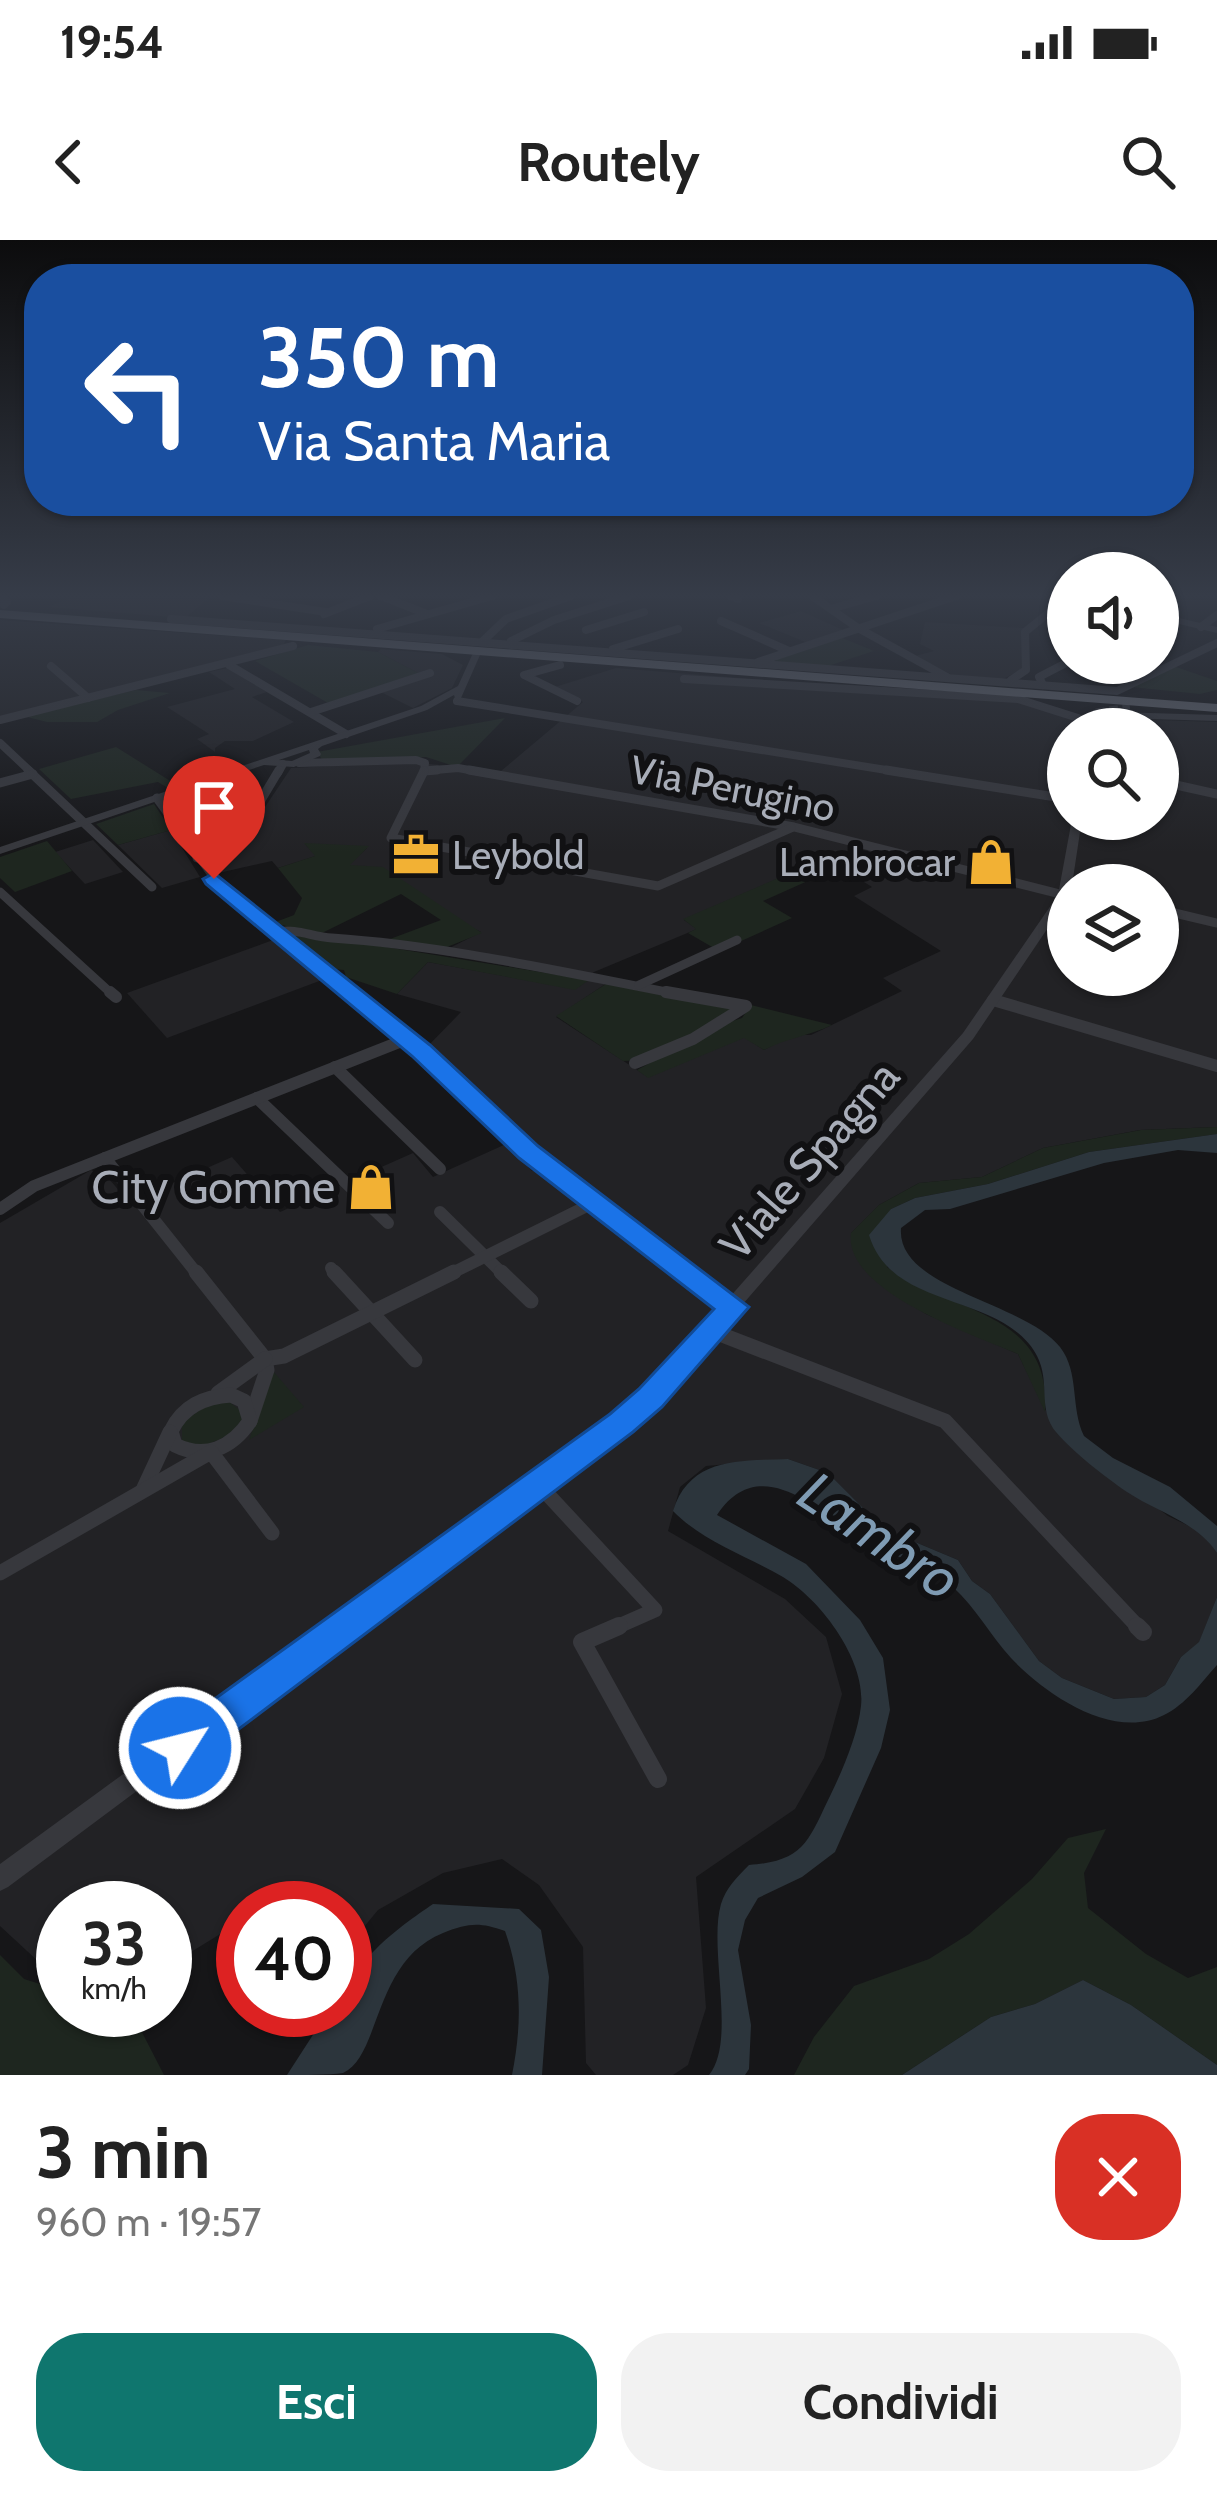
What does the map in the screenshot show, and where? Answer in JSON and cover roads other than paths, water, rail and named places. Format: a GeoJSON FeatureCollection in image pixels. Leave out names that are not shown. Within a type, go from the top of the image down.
{"type":"FeatureCollection","features":[{"type":"Feature","properties":{"kind":"highway"},"geometry":{"type":"LineString","coordinates":[[840,682],[1012,696],[1115,711],[1217,709]]}},
{"type":"Feature","properties":{"kind":"highway"},"geometry":{"type":"LineString","coordinates":[[1014,682],[1217,709]]}},
{"type":"Feature","properties":{"kind":"street"},"geometry":{"type":"LineString","coordinates":[[69,682],[88,698]]}},
{"type":"Feature","properties":{"kind":"street"},"geometry":{"type":"LineString","coordinates":[[0,720],[157,682]]}},
{"type":"Feature","properties":{"kind":"street"},"geometry":{"type":"LineString","coordinates":[[257,682],[346,734]]}},
{"type":"Feature","properties":{"kind":"street"},"geometry":{"type":"LineString","coordinates":[[310,712],[406,682]]}},
{"type":"Feature","properties":{"kind":"street"},"geometry":{"type":"LineString","coordinates":[[451,699],[461,682]]}},
{"type":"Feature","properties":{"kind":"street"},"geometry":{"type":"LineString","coordinates":[[538,682],[577,701],[542,714]]}},
{"type":"Feature","properties":{"kind":"street"},"geometry":{"type":"LineString","coordinates":[[755,682],[1018,699],[1047,709]]}},
{"type":"Feature","properties":{"kind":"street"},"geometry":{"type":"LineString","coordinates":[[1018,682],[1122,691],[1129,684]]}},
{"type":"Feature","properties":{"kind":"street"},"geometry":{"type":"LineString","coordinates":[[1042,682],[1047,684]]}},
{"type":"Feature","properties":{"kind":"street"},"geometry":{"type":"LineString","coordinates":[[281,761],[299,763],[346,734],[451,699],[1047,796]]}},
{"type":"Feature","properties":{"kind":"street"},"geometry":{"type":"LineString","coordinates":[[1179,709],[1217,709]]}},
{"type":"Feature","properties":{"kind":"street"},"geometry":{"type":"LineString","coordinates":[[1179,711],[1217,709]]}},
{"type":"Feature","properties":{"kind":"street"},"geometry":{"type":"LineString","coordinates":[[0,743],[152,887]]}},
{"type":"Feature","properties":{"kind":"street"},"geometry":{"type":"LineString","coordinates":[[0,851],[254,766],[314,752]]}},
{"type":"Feature","properties":{"kind":"street","name":"Via Perugino"},"geometry":{"type":"LineString","coordinates":[[314,752],[368,760],[416,760],[425,763],[424,771],[458,769]]}},
{"type":"Feature","properties":{"kind":"street","name":"Via Perugino"},"geometry":{"type":"LineString","coordinates":[[368,760],[420,755],[458,769],[794,827],[1047,885]]}},
{"type":"Feature","properties":{"kind":"street"},"geometry":{"type":"LineString","coordinates":[[197,858],[234,845],[281,761]]}},
{"type":"Feature","properties":{"kind":"street"},"geometry":{"type":"LineString","coordinates":[[424,771],[391,838],[658,886],[794,827]]}},
{"type":"Feature","properties":{"kind":"street"},"geometry":{"type":"LineString","coordinates":[[0,783],[33,774]]}},
{"type":"Feature","properties":{"kind":"street"},"geometry":{"type":"LineString","coordinates":[[1179,786],[1217,794]]}},
{"type":"Feature","properties":{"kind":"street"},"geometry":{"type":"LineString","coordinates":[[157,798],[219,884],[407,1039],[520,1145],[734,1307]]}},
{"type":"Feature","properties":{"kind":"street"},"geometry":{"type":"LineString","coordinates":[[0,892],[116,997]]}},
{"type":"Feature","properties":{"kind":"street"},"geometry":{"type":"LineString","coordinates":[[1179,914],[1217,923]]}},
{"type":"Feature","properties":{"kind":"street","name":"Viale Spagna"},"geometry":{"type":"LineString","coordinates":[[0,1879],[651,1398],[968,1036],[1047,918]]}},
{"type":"Feature","properties":{"kind":"street"},"geometry":{"type":"LineString","coordinates":[[277,932],[292,929],[325,938],[382,940],[746,1006],[742,1013],[715,1023],[648,1064],[635,1063]]}},
{"type":"Feature","properties":{"kind":"street"},"geometry":{"type":"LineString","coordinates":[[638,986],[737,940]]}},
{"type":"Feature","properties":{"kind":"street"},"geometry":{"type":"LineString","coordinates":[[993,1000],[1217,1066]]}},
{"type":"Feature","properties":{"kind":"street"},"geometry":{"type":"LineString","coordinates":[[0,1209],[23,1191],[407,1039]]}},
{"type":"Feature","properties":{"kind":"street"},"geometry":{"type":"LineString","coordinates":[[335,1067],[440,1169]]}},
{"type":"Feature","properties":{"kind":"street"},"geometry":{"type":"LineString","coordinates":[[257,1098],[388,1223]]}},
{"type":"Feature","properties":{"kind":"street"},"geometry":{"type":"LineString","coordinates":[[0,1573],[237,1438],[250,1421],[267,1370],[265,1359],[105,1158]]}},
{"type":"Feature","properties":{"kind":"street"},"geometry":{"type":"LineString","coordinates":[[141,1492],[179,1414],[265,1359],[284,1356],[593,1203]]}},
{"type":"Feature","properties":{"kind":"street"},"geometry":{"type":"LineString","coordinates":[[440,1212],[531,1300]]}},
{"type":"Feature","properties":{"kind":"street"},"geometry":{"type":"LineString","coordinates":[[332,1268],[416,1360]]}},
{"type":"Feature","properties":{"kind":"street"},"geometry":{"type":"LineString","coordinates":[[712,1331],[945,1420],[1142,1632]]}},
{"type":"Feature","properties":{"kind":"street"},"geometry":{"type":"LineString","coordinates":[[213,1396],[231,1395],[244,1401],[250,1421]]}},
{"type":"Feature","properties":{"kind":"street"},"geometry":{"type":"LineString","coordinates":[[171,1431],[181,1450],[211,1452],[272,1533]]}},
{"type":"Feature","properties":{"kind":"street"},"geometry":{"type":"LineString","coordinates":[[539,1484],[655,1610],[582,1642],[658,1779]]}},
{"type":"Feature","properties":{"kind":"water"},"geometry":{"type":"Polygon","coordinates":[[[1217,1134],[1217,1153],[1178,1150],[1104,1163],[950,1209],[925,1210],[901,1228],[905,1249],[919,1266],[1043,1331],[1060,1347],[1070,1368],[1084,1436],[1113,1458],[1170,1487],[1217,1526],[1217,1553],[1188,1525],[1109,1479],[1056,1432],[1046,1409],[1039,1359],[1018,1333],[894,1273],[879,1257],[869,1235],[891,1209],[915,1198],[988,1184],[1089,1152],[1217,1134]]]}},
{"type":"Feature","properties":{"kind":"water","name":"Lambro"},"geometry":{"type":"Polygon","coordinates":[[[788,1459],[828,1473],[884,1529],[958,1560],[972,1581],[990,1594],[1039,1661],[1062,1678],[1114,1699],[1146,1697],[1165,1685],[1181,1657],[1199,1642],[1217,1597],[1217,1665],[1164,1715],[1144,1721],[1102,1718],[1061,1699],[1025,1672],[943,1579],[864,1540],[791,1493],[752,1487],[734,1496],[717,1515],[806,1564],[860,1620],[883,1658],[890,1710],[881,1748],[835,1852],[802,1877],[758,1898],[745,1920],[738,1950],[751,2025],[749,2069],[745,2075],[709,2075],[721,2040],[718,1923],[723,1898],[749,1865],[782,1859],[810,1836],[849,1751],[861,1688],[849,1651],[812,1600],[783,1577],[711,1540],[673,1511],[691,1480],[704,1471],[735,1462],[788,1459]]]}},
{"type":"Feature","properties":{"kind":"water"},"geometry":{"type":"Polygon","coordinates":[[[433,1904],[519,1909],[541,1930],[549,1977],[542,2075],[512,2075],[519,2002],[515,1967],[505,1931],[488,1926],[460,1927],[420,1946],[391,1985],[372,2031],[372,1954],[433,1904]]]}},
{"type":"Feature","properties":{"kind":"water"},"geometry":{"type":"Polygon","coordinates":[[[1083,1980],[1131,2005],[1217,2065],[1217,2075],[902,2075],[991,2017],[1035,2004],[1083,1980]]]}},
{"type":"Feature","properties":{"kind":"water"},"geometry":{"type":"Polygon","coordinates":[[[312,2037],[370,2037],[355,2063],[343,2073],[287,2075],[312,2037]]]}},
{"type":"Feature","properties":{"kind":"place","name":"Leybold"},"geometry":{"type":"Point","coordinates":[416,855]}},
{"type":"Feature","properties":{"kind":"place","name":"Lambrocar"},"geometry":{"type":"Point","coordinates":[991,862]}},
{"type":"Feature","properties":{"kind":"place","name":"City Gomme"},"geometry":{"type":"Point","coordinates":[371,1187]}}]}
